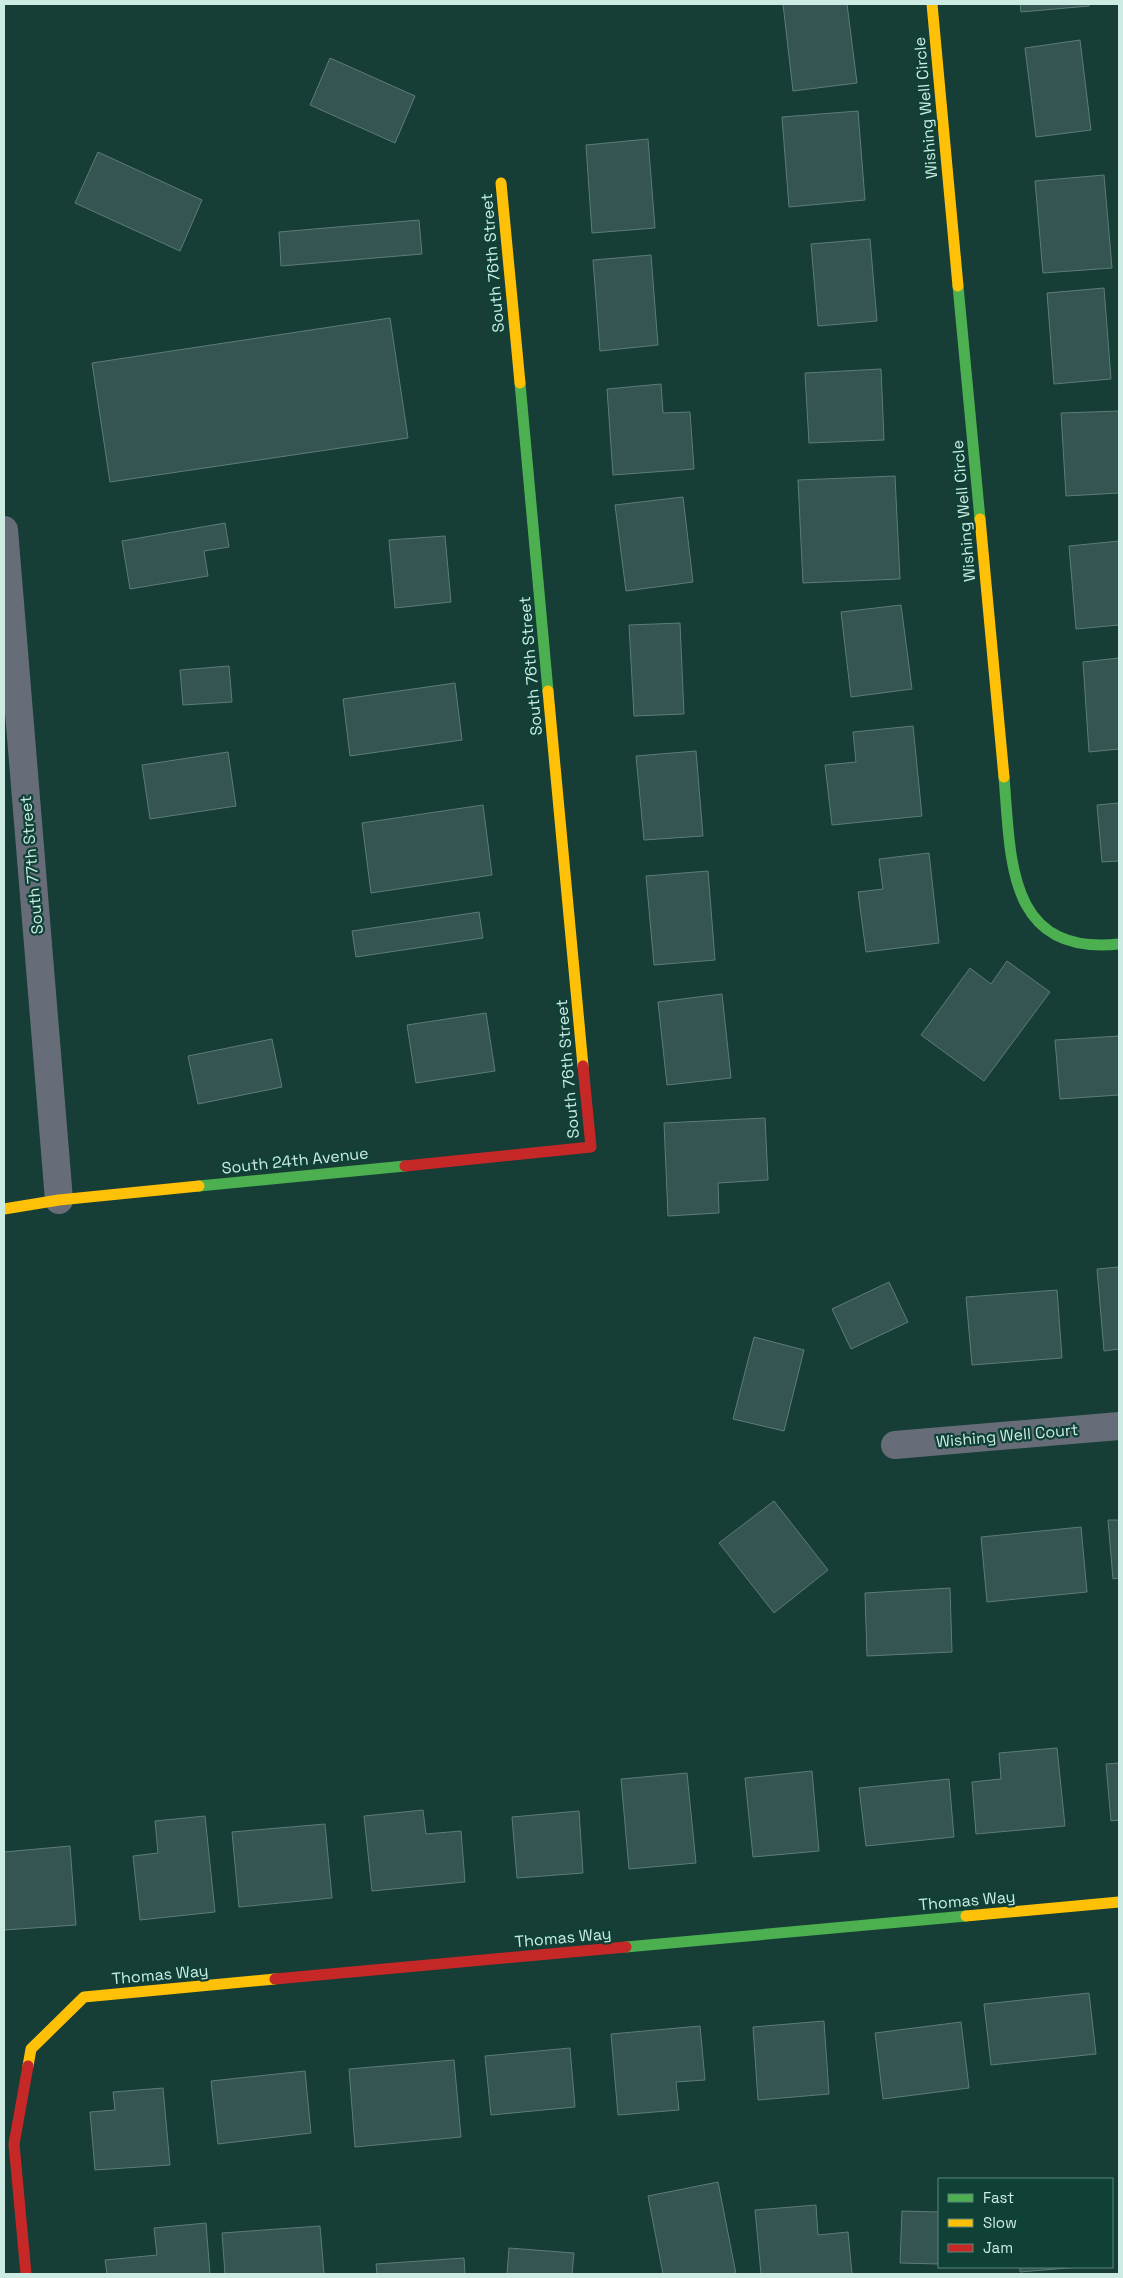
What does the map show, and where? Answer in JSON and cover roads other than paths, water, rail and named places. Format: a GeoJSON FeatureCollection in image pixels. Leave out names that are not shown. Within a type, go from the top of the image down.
{"type":"FeatureCollection","features":[{"type":"Feature","properties":{"kind":"street","name":"Wishing Well Circle"},"geometry":{"type":"LineString","coordinates":[[932,4],[1012,864],[1021,896],[1038,919],[1057,936],[1073,943],[1090,946],[1119,944]]}},
{"type":"Feature","properties":{"kind":"street","name":"South 76th Street"},"geometry":{"type":"LineString","coordinates":[[501,183],[591,1147]]}},
{"type":"Feature","properties":{"kind":"street","name":"South 77th Street"},"geometry":{"type":"LineString","coordinates":[[4,530],[59,1200]]}},
{"type":"Feature","properties":{"kind":"street","name":"South 24th Avenue"},"geometry":{"type":"LineString","coordinates":[[4,1209],[59,1200],[591,1147]]}},
{"type":"Feature","properties":{"kind":"street","name":"Wishing Well Court"},"geometry":{"type":"LineString","coordinates":[[895,1445],[1119,1426]]}},
{"type":"Feature","properties":{"kind":"street","name":"Thomas Way"},"geometry":{"type":"LineString","coordinates":[[26,2274],[14,2144],[31,2049],[84,1997],[1119,1902]]}}]}
